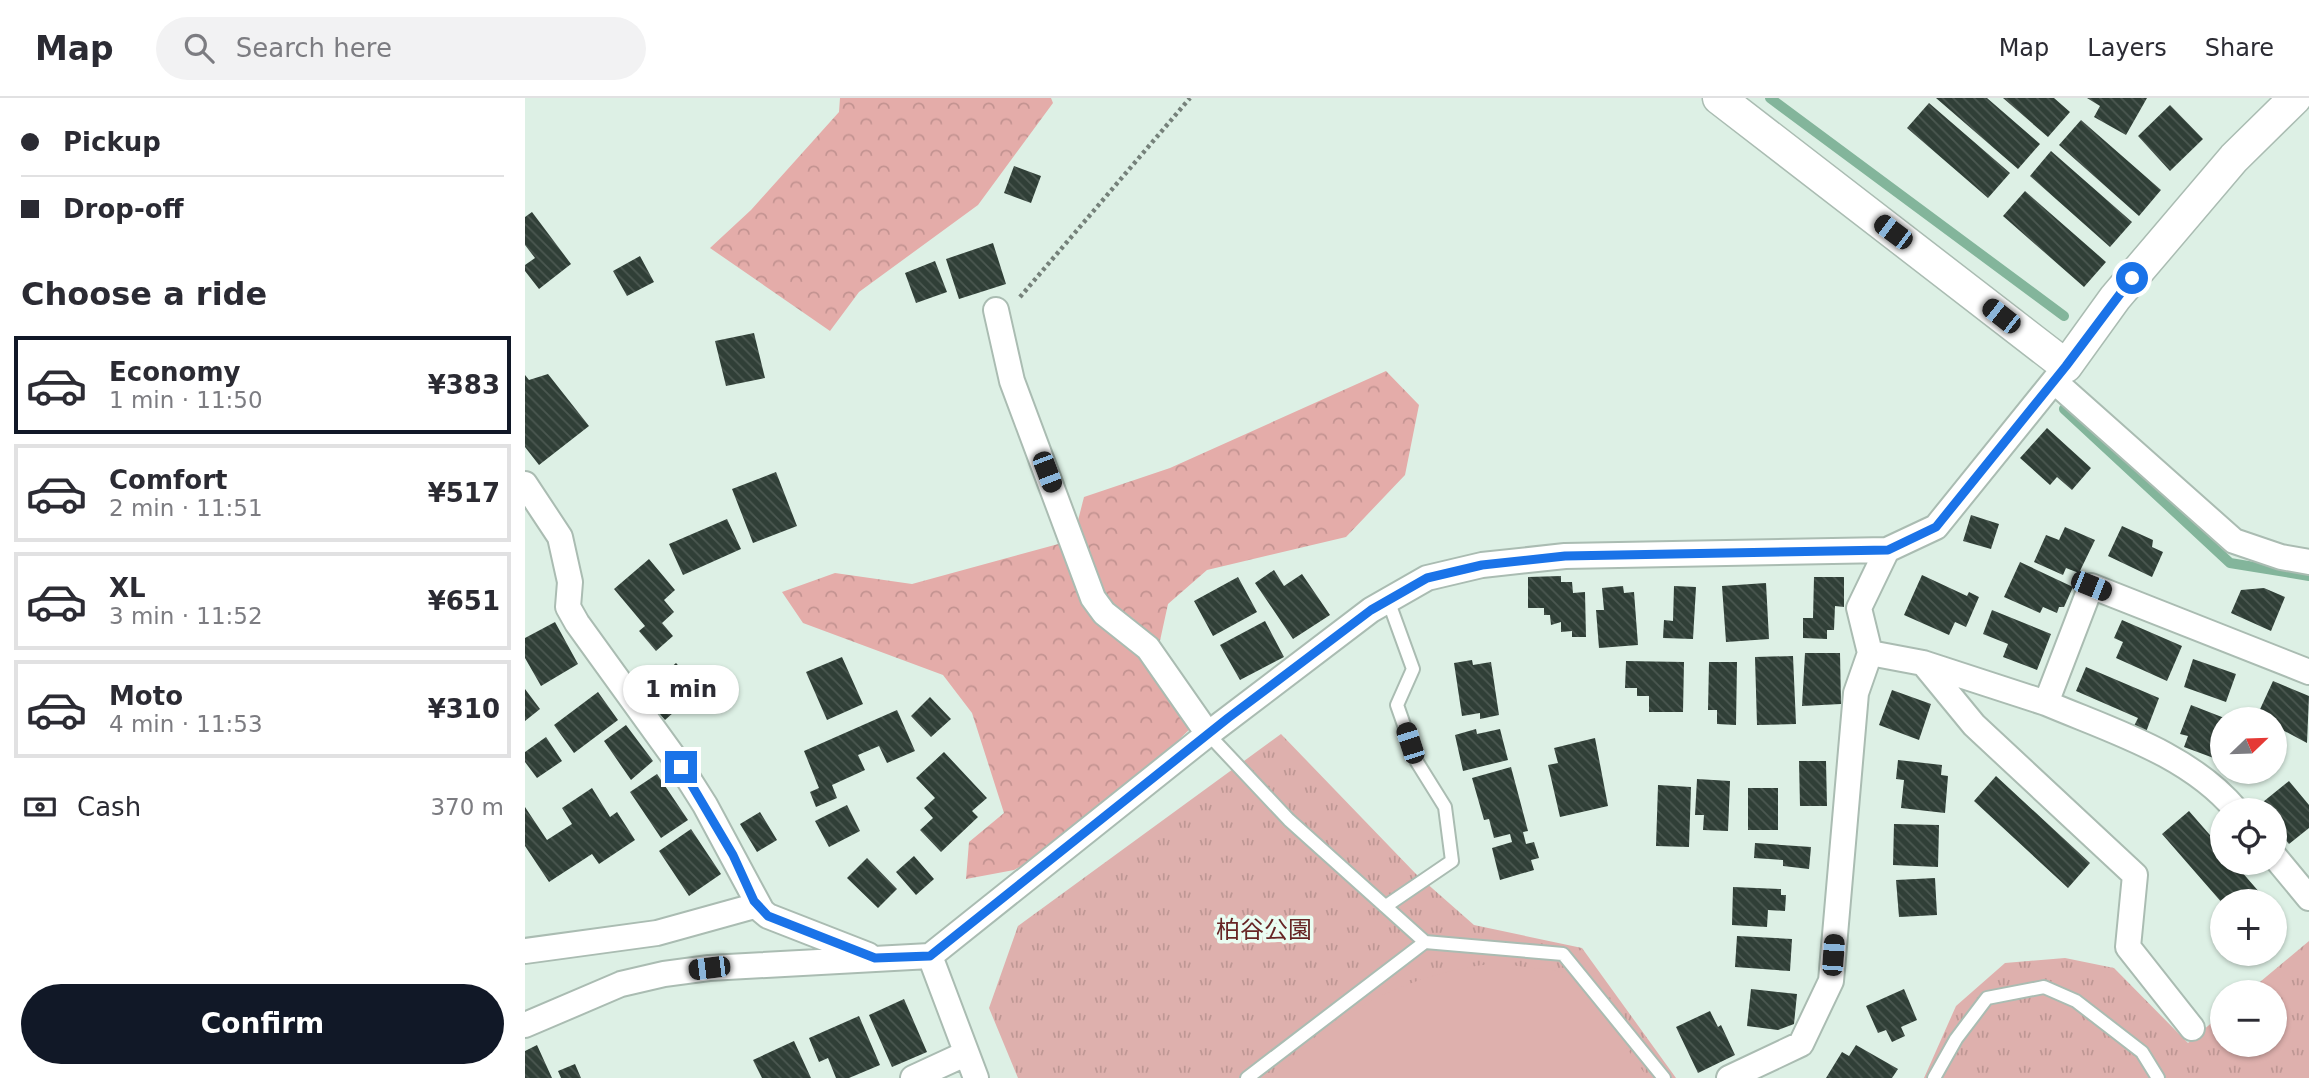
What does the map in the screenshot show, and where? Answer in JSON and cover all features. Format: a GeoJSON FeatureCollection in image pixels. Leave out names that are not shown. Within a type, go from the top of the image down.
{"type":"FeatureCollection","features":[{"type":"Feature","properties":{"kind":"street"},"geometry":{"type":"LineString","coordinates":[[1719,98],[2060,374],[2234,541],[2281,557],[2309,562]]}},
{"type":"Feature","properties":{"kind":"street"},"geometry":{"type":"LineString","coordinates":[[525,1025],[621,984],[664,974],[930,956],[1208,734],[1371,610],[1427,578],[1482,565],[1565,556],[1888,550],[1936,527],[2060,374],[2116,298],[2234,158],[2286,102]]}},
{"type":"Feature","properties":{"kind":"street"},"geometry":{"type":"LineString","coordinates":[[996,310],[1012,381],[1093,598],[1104,613],[1149,648],[1208,734]]}},
{"type":"Feature","properties":{"kind":"street"},"geometry":{"type":"LineString","coordinates":[[525,484],[559,537],[570,582],[568,607],[705,805],[758,905],[768,916],[875,958]]}},
{"type":"Feature","properties":{"kind":"street"},"geometry":{"type":"LineString","coordinates":[[1729,1078],[1801,1044],[1831,981],[1856,693],[1870,653],[1859,608],[1888,550]]}},
{"type":"Feature","properties":{"kind":"street"},"geometry":{"type":"LineString","coordinates":[[2046,702],[2091,586],[2309,672]]}},
{"type":"Feature","properties":{"kind":"street"},"geometry":{"type":"LineString","coordinates":[[1870,653],[1923,663],[2046,702],[2158,751],[2218,789],[2226,798]]}},
{"type":"Feature","properties":{"kind":"street"},"geometry":{"type":"LineString","coordinates":[[1923,663],[1974,724],[2135,875],[2128,947],[2192,1028]]}},
{"type":"Feature","properties":{"kind":"street"},"geometry":{"type":"LineString","coordinates":[[2287,868],[2304,883]]}},
{"type":"Feature","properties":{"kind":"street"},"geometry":{"type":"LineString","coordinates":[[525,951],[657,933],[758,905]]}},
{"type":"Feature","properties":{"kind":"street"},"geometry":{"type":"LineString","coordinates":[[930,956],[976,1078]]}},
{"type":"Feature","properties":{"kind":"street"},"geometry":{"type":"LineString","coordinates":[[913,1078],[965,1054]]}},
{"type":"Feature","properties":{"kind":"lane"},"geometry":{"type":"LineString","coordinates":[[1386,906],[1452,861],[1445,807],[1417,762],[1397,705],[1413,668],[1388,600]]}},
{"type":"Feature","properties":{"kind":"lane"},"geometry":{"type":"LineString","coordinates":[[1208,734],[1289,820],[1425,942],[1563,954],[1664,1078]]}},
{"type":"Feature","properties":{"kind":"lane"},"geometry":{"type":"LineString","coordinates":[[1247,1078],[1425,942]]}},
{"type":"Feature","properties":{"kind":"lane"},"geometry":{"type":"LineString","coordinates":[[1934,1078],[1956,1039],[1987,998],[2044,986],[2075,1001],[2142,1052],[2158,1078]]}},
{"type":"Feature","properties":{"kind":"path"},"geometry":{"type":"LineString","coordinates":[[996,310],[1018,299],[1190,98]]}},
{"type":"Feature","properties":{"kind":"green space"},"geometry":{"type":"Polygon","coordinates":[[[840,98],[1051,98],[1053,103],[978,205],[859,292],[830,331],[710,248],[751,210],[839,112],[840,98]]]}},
{"type":"Feature","properties":{"kind":"green space"},"geometry":{"type":"Polygon","coordinates":[[[1386,371],[1419,405],[1405,475],[1346,537],[1207,570],[1168,604],[1156,659],[1199,720],[1088,829],[1014,870],[966,879],[969,842],[1004,813],[972,713],[943,675],[803,623],[782,592],[835,573],[912,584],[1073,540],[1084,497],[1170,468],[1386,371]]]}},
{"type":"Feature","properties":{"kind":"green space","name":"柏谷公園"},"geometry":{"type":"Polygon","coordinates":[[[1281,734],[1416,874],[1474,925],[1582,948],[1676,1078],[1018,1078],[989,1008],[1018,926],[1281,734]]]}},
{"type":"Feature","properties":{"kind":"green space"},"geometry":{"type":"Polygon","coordinates":[[[2309,941],[2309,1078],[1924,1078],[1956,1006],[2005,963],[2065,958],[2114,968],[2188,1043],[2210,1024],[2210,1057],[2287,1057],[2287,980],[2262,980],[2279,966],[2287,966],[2287,959],[2309,941]]]}},
{"type":"Feature","properties":{"kind":"green space"},"geometry":{"type":"Polygon","coordinates":[[[1482,965],[1511,965],[1573,973],[1648,1078],[1273,1078],[1317,1036],[1367,1003],[1423,979],[1482,965]]]}},
{"type":"Feature","properties":{"kind":"building"},"geometry":{"type":"Polygon","coordinates":[[[1936,98],[1987,98],[2040,144],[2018,169],[1936,98]]]}},
{"type":"Feature","properties":{"kind":"building"},"geometry":{"type":"Polygon","coordinates":[[[2003,98],[2054,98],[2070,112],[2048,137],[2003,98]]]}},
{"type":"Feature","properties":{"kind":"building"},"geometry":{"type":"Polygon","coordinates":[[[2087,98],[2147,98],[2126,135],[2094,117],[2100,106],[2087,98]]]}},
{"type":"Feature","properties":{"kind":"building"},"geometry":{"type":"Polygon","coordinates":[[[1929,103],[2010,173],[1988,198],[1907,128],[1929,103]]]}},
{"type":"Feature","properties":{"kind":"building"},"geometry":{"type":"Polygon","coordinates":[[[2170,105],[2203,139],[2170,171],[2138,136],[2170,105]]]}},
{"type":"Feature","properties":{"kind":"building"},"geometry":{"type":"Polygon","coordinates":[[[2081,120],[2161,190],[2139,216],[2059,145],[2081,120]]]}},
{"type":"Feature","properties":{"kind":"building"},"geometry":{"type":"Polygon","coordinates":[[[2051,151],[2132,222],[2110,247],[2030,176],[2051,151]]]}},
{"type":"Feature","properties":{"kind":"building"},"geometry":{"type":"Polygon","coordinates":[[[1014,166],[1041,176],[1031,203],[1004,193],[1014,166]]]}},
{"type":"Feature","properties":{"kind":"building"},"geometry":{"type":"Polygon","coordinates":[[[2025,191],[2106,262],[2084,287],[2003,216],[2025,191]]]}},
{"type":"Feature","properties":{"kind":"building"},"geometry":{"type":"Polygon","coordinates":[[[532,212],[571,264],[539,289],[525,271],[525,265],[535,258],[525,245],[525,217],[532,212]]]}},
{"type":"Feature","properties":{"kind":"building"},"geometry":{"type":"Polygon","coordinates":[[[993,243],[1006,284],[959,299],[946,259],[993,243]]]}},
{"type":"Feature","properties":{"kind":"building"},"geometry":{"type":"Polygon","coordinates":[[[640,256],[654,282],[627,296],[613,271],[640,256]]]}},
{"type":"Feature","properties":{"kind":"building"},"geometry":{"type":"Polygon","coordinates":[[[935,261],[947,292],[916,303],[905,273],[935,261]]]}},
{"type":"Feature","properties":{"kind":"building"},"geometry":{"type":"Polygon","coordinates":[[[754,333],[765,378],[726,386],[715,341],[754,333]]]}},
{"type":"Feature","properties":{"kind":"building"},"geometry":{"type":"Polygon","coordinates":[[[548,374],[589,426],[539,465],[525,447],[525,375],[529,380],[548,374]]]}},
{"type":"Feature","properties":{"kind":"building"},"geometry":{"type":"Polygon","coordinates":[[[2047,428],[2091,468],[2072,490],[2057,477],[2050,485],[2020,458],[2047,428]]]}},
{"type":"Feature","properties":{"kind":"building"},"geometry":{"type":"Polygon","coordinates":[[[776,472],[797,526],[753,543],[732,489],[776,472]]]}},
{"type":"Feature","properties":{"kind":"building"},"geometry":{"type":"Polygon","coordinates":[[[1971,515],[1999,524],[1991,549],[1963,541],[1971,515]]]}},
{"type":"Feature","properties":{"kind":"building"},"geometry":{"type":"Polygon","coordinates":[[[727,519],[741,549],[683,575],[669,544],[727,519]]]}},
{"type":"Feature","properties":{"kind":"building"},"geometry":{"type":"Polygon","coordinates":[[[2122,526],[2153,540],[2152,547],[2163,552],[2152,577],[2108,556],[2122,526]]]}},
{"type":"Feature","properties":{"kind":"building"},"geometry":{"type":"Polygon","coordinates":[[[2065,527],[2095,540],[2079,573],[2066,568],[2063,575],[2034,562],[2046,535],[2059,540],[2065,527]]]}},
{"type":"Feature","properties":{"kind":"building"},"geometry":{"type":"Polygon","coordinates":[[[649,559],[675,590],[664,600],[674,612],[662,623],[673,636],[656,651],[639,631],[645,626],[614,589],[649,559]]]}},
{"type":"Feature","properties":{"kind":"building"},"geometry":{"type":"Polygon","coordinates":[[[2020,562],[2073,587],[2064,607],[2059,607],[2057,613],[2043,607],[2040,613],[2004,597],[2020,562]]]}},
{"type":"Feature","properties":{"kind":"building"},"geometry":{"type":"Polygon","coordinates":[[[1274,570],[1284,586],[1302,574],[1330,615],[1293,639],[1255,583],[1274,570]]]}},
{"type":"Feature","properties":{"kind":"building"},"geometry":{"type":"Polygon","coordinates":[[[1922,575],[1967,596],[1969,592],[1979,597],[1966,627],[1955,622],[1949,635],[1904,615],[1922,575]]]}},
{"type":"Feature","properties":{"kind":"building"},"geometry":{"type":"Polygon","coordinates":[[[1561,576],[1561,582],[1572,582],[1573,593],[1585,592],[1586,637],[1572,637],[1572,631],[1561,632],[1561,622],[1551,625],[1550,615],[1544,615],[1544,608],[1528,608],[1528,577],[1561,576]]]}},
{"type":"Feature","properties":{"kind":"building"},"geometry":{"type":"Polygon","coordinates":[[[1238,577],[1257,612],[1213,636],[1194,601],[1238,577]]]}},
{"type":"Feature","properties":{"kind":"building"},"geometry":{"type":"Polygon","coordinates":[[[1814,577],[1844,577],[1844,607],[1835,606],[1834,630],[1827,630],[1827,639],[1803,638],[1803,618],[1813,618],[1814,577]]]}},
{"type":"Feature","properties":{"kind":"building"},"geometry":{"type":"Polygon","coordinates":[[[1766,583],[1769,639],[1726,642],[1722,586],[1766,583]]]}},
{"type":"Feature","properties":{"kind":"building"},"geometry":{"type":"Polygon","coordinates":[[[1623,586],[1624,593],[1634,592],[1638,645],[1599,648],[1596,610],[1604,610],[1602,588],[1623,586]]]}},
{"type":"Feature","properties":{"kind":"building"},"geometry":{"type":"Polygon","coordinates":[[[1674,586],[1696,587],[1693,639],[1663,638],[1664,620],[1673,621],[1674,586]]]}},
{"type":"Feature","properties":{"kind":"building"},"geometry":{"type":"Polygon","coordinates":[[[2264,588],[2285,597],[2271,631],[2231,613],[2241,590],[2264,588]]]}},
{"type":"Feature","properties":{"kind":"building"},"geometry":{"type":"Polygon","coordinates":[[[1992,610],[2051,634],[2037,670],[2003,657],[2008,644],[1983,634],[1992,610]]]}},
{"type":"Feature","properties":{"kind":"building"},"geometry":{"type":"Polygon","coordinates":[[[2122,620],[2182,646],[2167,681],[2116,658],[2123,642],[2114,638],[2122,620]]]}},
{"type":"Feature","properties":{"kind":"building"},"geometry":{"type":"Polygon","coordinates":[[[1265,621],[1284,657],[1240,680],[1220,645],[1265,621]]]}},
{"type":"Feature","properties":{"kind":"building"},"geometry":{"type":"Polygon","coordinates":[[[555,622],[578,664],[541,686],[525,658],[525,638],[555,622]]]}},
{"type":"Feature","properties":{"kind":"building"},"geometry":{"type":"Polygon","coordinates":[[[1805,653],[1840,653],[1841,704],[1802,706],[1805,653]]]}},
{"type":"Feature","properties":{"kind":"building"},"geometry":{"type":"Polygon","coordinates":[[[1793,656],[1796,724],[1757,725],[1755,657],[1793,656]]]}},
{"type":"Feature","properties":{"kind":"building"},"geometry":{"type":"Polygon","coordinates":[[[842,657],[863,704],[827,720],[806,672],[842,657]]]}},
{"type":"Feature","properties":{"kind":"building"},"geometry":{"type":"Polygon","coordinates":[[[2193,659],[2236,674],[2226,702],[2184,687],[2193,659]]]}},
{"type":"Feature","properties":{"kind":"building"},"geometry":{"type":"Polygon","coordinates":[[[1472,660],[1473,665],[1491,662],[1499,715],[1480,719],[1480,713],[1462,716],[1454,663],[1472,660]]]}},
{"type":"Feature","properties":{"kind":"building"},"geometry":{"type":"Polygon","coordinates":[[[1626,661],[1684,662],[1683,712],[1649,712],[1649,696],[1637,696],[1637,688],[1625,688],[1626,661]]]}},
{"type":"Feature","properties":{"kind":"building"},"geometry":{"type":"Polygon","coordinates":[[[1709,662],[1737,662],[1736,725],[1717,724],[1717,710],[1708,710],[1709,662]]]}},
{"type":"Feature","properties":{"kind":"building"},"geometry":{"type":"Polygon","coordinates":[[[676,663],[700,689],[665,720],[641,694],[676,663]]]}},
{"type":"Feature","properties":{"kind":"building"},"geometry":{"type":"Polygon","coordinates":[[[2086,667],[2159,698],[2146,732],[2134,726],[2138,718],[2076,691],[2086,667]]]}},
{"type":"Feature","properties":{"kind":"building"},"geometry":{"type":"Polygon","coordinates":[[[2273,681],[2309,696],[2307,743],[2287,732],[2287,707],[2261,707],[2273,681]]]}},
{"type":"Feature","properties":{"kind":"building"},"geometry":{"type":"Polygon","coordinates":[[[525,689],[540,709],[525,721],[525,689]]]}},
{"type":"Feature","properties":{"kind":"building"},"geometry":{"type":"Polygon","coordinates":[[[1892,690],[1931,704],[1919,740],[1879,725],[1892,690]]]}},
{"type":"Feature","properties":{"kind":"building"},"geometry":{"type":"Polygon","coordinates":[[[598,692],[618,720],[574,753],[554,725],[598,692]]]}},
{"type":"Feature","properties":{"kind":"building"},"geometry":{"type":"Polygon","coordinates":[[[930,697],[951,719],[931,737],[911,716],[930,697]]]}},
{"type":"Feature","properties":{"kind":"building"},"geometry":{"type":"Polygon","coordinates":[[[2191,705],[2210,712],[2210,757],[2184,747],[2188,736],[2180,734],[2191,705]]]}},
{"type":"Feature","properties":{"kind":"building"},"geometry":{"type":"Polygon","coordinates":[[[897,710],[915,751],[887,763],[879,746],[858,755],[865,770],[832,785],[837,798],[816,807],[810,792],[819,788],[804,751],[897,710]]]}},
{"type":"Feature","properties":{"kind":"building"},"geometry":{"type":"Polygon","coordinates":[[[626,725],[653,761],[631,780],[604,741],[626,725]]]}},
{"type":"Feature","properties":{"kind":"building"},"geometry":{"type":"Polygon","coordinates":[[[1476,729],[1477,734],[1500,729],[1508,760],[1463,771],[1455,735],[1476,729]]]}},
{"type":"Feature","properties":{"kind":"building"},"geometry":{"type":"Polygon","coordinates":[[[546,737],[562,761],[537,778],[525,762],[525,752],[546,737]]]}},
{"type":"Feature","properties":{"kind":"building"},"geometry":{"type":"Polygon","coordinates":[[[1595,738],[1608,806],[1560,817],[1548,765],[1558,763],[1554,748],[1595,738]]]}},
{"type":"Feature","properties":{"kind":"building"},"geometry":{"type":"Polygon","coordinates":[[[944,752],[987,798],[972,811],[978,817],[941,852],[920,830],[933,818],[924,808],[935,798],[916,778],[944,752]]]}},
{"type":"Feature","properties":{"kind":"building"},"geometry":{"type":"Polygon","coordinates":[[[1898,760],[1942,765],[1941,775],[1948,776],[1945,813],[1901,808],[1904,780],[1896,779],[1898,760]]]}},
{"type":"Feature","properties":{"kind":"building"},"geometry":{"type":"Polygon","coordinates":[[[1799,761],[1826,761],[1827,806],[1800,806],[1799,761]]]}},
{"type":"Feature","properties":{"kind":"building"},"geometry":{"type":"Polygon","coordinates":[[[1511,767],[1528,831],[1523,832],[1526,844],[1534,842],[1539,858],[1531,860],[1534,870],[1500,880],[1492,848],[1512,842],[1510,834],[1494,838],[1489,819],[1484,820],[1472,778],[1511,767]]]}},
{"type":"Feature","properties":{"kind":"building"},"geometry":{"type":"Polygon","coordinates":[[[657,774],[688,820],[661,838],[630,792],[657,774]]]}},
{"type":"Feature","properties":{"kind":"building"},"geometry":{"type":"Polygon","coordinates":[[[1996,776],[2090,863],[2068,888],[1974,801],[1996,776]]]}},
{"type":"Feature","properties":{"kind":"building"},"geometry":{"type":"Polygon","coordinates":[[[1697,779],[1730,781],[1728,831],[1703,830],[1704,815],[1695,815],[1697,779]]]}},
{"type":"Feature","properties":{"kind":"building"},"geometry":{"type":"Polygon","coordinates":[[[2289,781],[2309,805],[2309,828],[2289,844],[2287,798],[2268,798],[2289,781]]]}},
{"type":"Feature","properties":{"kind":"building"},"geometry":{"type":"Polygon","coordinates":[[[1658,785],[1691,787],[1689,847],[1656,846],[1658,785]]]}},
{"type":"Feature","properties":{"kind":"building"},"geometry":{"type":"Polygon","coordinates":[[[592,788],[610,817],[617,812],[635,840],[599,864],[592,854],[549,882],[525,846],[525,807],[547,840],[572,824],[562,808],[592,788]]]}},
{"type":"Feature","properties":{"kind":"building"},"geometry":{"type":"Polygon","coordinates":[[[1748,788],[1778,788],[1778,830],[1748,830],[1748,788]]]}},
{"type":"Feature","properties":{"kind":"building"},"geometry":{"type":"Polygon","coordinates":[[[847,805],[860,831],[829,847],[815,821],[847,805]]]}},
{"type":"Feature","properties":{"kind":"building"},"geometry":{"type":"Polygon","coordinates":[[[2189,811],[2210,835],[2210,875],[2244,875],[2257,889],[2210,889],[2162,834],[2189,811]]]}},
{"type":"Feature","properties":{"kind":"building"},"geometry":{"type":"Polygon","coordinates":[[[760,812],[777,840],[757,852],[740,824],[760,812]]]}},
{"type":"Feature","properties":{"kind":"building"},"geometry":{"type":"Polygon","coordinates":[[[1894,824],[1939,825],[1938,867],[1893,865],[1894,824]]]}},
{"type":"Feature","properties":{"kind":"building"},"geometry":{"type":"Polygon","coordinates":[[[691,829],[721,874],[689,896],[659,851],[691,829]]]}},
{"type":"Feature","properties":{"kind":"building"},"geometry":{"type":"Polygon","coordinates":[[[1755,843],[1811,847],[1809,869],[1783,866],[1783,860],[1754,858],[1755,843]]]}},
{"type":"Feature","properties":{"kind":"building"},"geometry":{"type":"Polygon","coordinates":[[[914,856],[934,879],[916,895],[896,872],[914,856]]]}},
{"type":"Feature","properties":{"kind":"building"},"geometry":{"type":"Polygon","coordinates":[[[867,858],[897,889],[878,908],[847,878],[867,858]]]}},
{"type":"Feature","properties":{"kind":"building"},"geometry":{"type":"Polygon","coordinates":[[[1935,878],[1937,915],[1899,917],[1896,880],[1935,878]]]}},
{"type":"Feature","properties":{"kind":"building"},"geometry":{"type":"Polygon","coordinates":[[[1733,887],[1781,889],[1781,895],[1786,895],[1785,911],[1768,910],[1767,927],[1732,925],[1733,887]]]}},
{"type":"Feature","properties":{"kind":"building"},"geometry":{"type":"Polygon","coordinates":[[[1737,936],[1792,939],[1790,971],[1735,967],[1737,936]]]}},
{"type":"Feature","properties":{"kind":"building"},"geometry":{"type":"Polygon","coordinates":[[[1751,989],[1797,994],[1794,1024],[1778,1030],[1747,1026],[1751,989]]]}},
{"type":"Feature","properties":{"kind":"building"},"geometry":{"type":"Polygon","coordinates":[[[1904,989],[1917,1020],[1901,1027],[1905,1036],[1892,1042],[1886,1030],[1878,1033],[1866,1006],[1904,989]]]}},
{"type":"Feature","properties":{"kind":"building"},"geometry":{"type":"Polygon","coordinates":[[[904,999],[927,1052],[892,1067],[869,1015],[904,999]]]}},
{"type":"Feature","properties":{"kind":"building"},"geometry":{"type":"Polygon","coordinates":[[[1710,1011],[1718,1027],[1721,1025],[1735,1055],[1698,1073],[1676,1027],[1710,1011]]]}},
{"type":"Feature","properties":{"kind":"building"},"geometry":{"type":"Polygon","coordinates":[[[859,1016],[880,1065],[849,1078],[836,1078],[828,1058],[819,1062],[809,1038],[859,1016]]]}},
{"type":"Feature","properties":{"kind":"building"},"geometry":{"type":"Polygon","coordinates":[[[794,1041],[811,1078],[762,1078],[753,1060],[794,1041]]]}},
{"type":"Feature","properties":{"kind":"building"},"geometry":{"type":"Polygon","coordinates":[[[537,1045],[552,1078],[525,1078],[525,1051],[537,1045]]]}},
{"type":"Feature","properties":{"kind":"building"},"geometry":{"type":"Polygon","coordinates":[[[1856,1045],[1898,1069],[1892,1078],[1826,1078],[1842,1052],[1849,1056],[1856,1045]]]}},
{"type":"Feature","properties":{"kind":"building"},"geometry":{"type":"Polygon","coordinates":[[[575,1064],[581,1078],[561,1078],[558,1071],[575,1064]]]}},
{"type":"Feature","properties":{"kind":"waterway"},"geometry":{"type":"LineString","coordinates":[[1770,98],[2064,316]]}},
{"type":"Feature","properties":{"kind":"waterway"},"geometry":{"type":"LineString","coordinates":[[2064,409],[2230,563],[2309,576]]}},
{"type":"Feature","properties":{"kind":"route"},"geometry":{"type":"LineString","coordinates":[[681,767],[733,855],[754,901],[768,916],[875,958],[930,956],[1228,718],[1371,610],[1427,578],[1482,565],[1565,556],[1888,550],[1936,527],[2066,366],[2132,278]]}}]}
